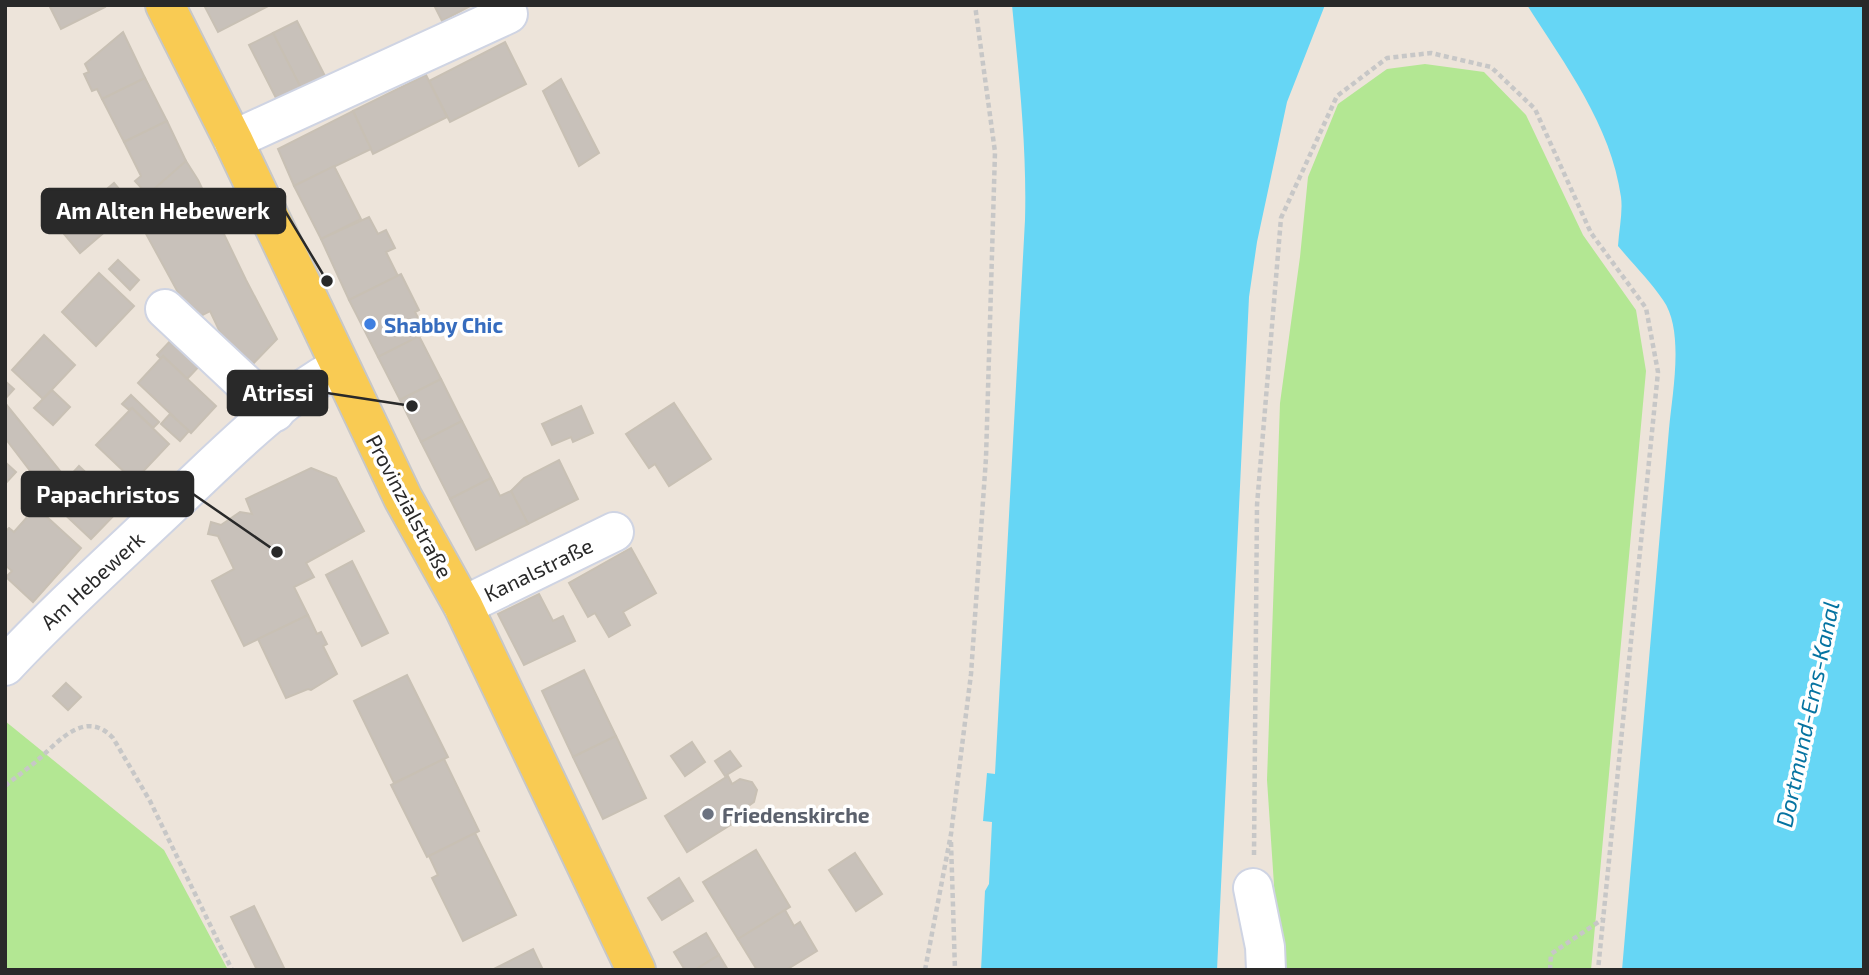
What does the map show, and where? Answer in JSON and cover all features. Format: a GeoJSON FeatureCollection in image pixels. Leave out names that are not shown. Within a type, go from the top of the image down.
{"type":"FeatureCollection","features":[{"type":"Feature","properties":{"kind":"main road","name":"Provinzialstraße"},"geometry":{"type":"LineString","coordinates":[[165,5],[233,140],[402,498],[463,606],[636,970]]}},
{"type":"Feature","properties":{"kind":"street"},"geometry":{"type":"LineString","coordinates":[[233,140],[508,15],[504,5]]}},
{"type":"Feature","properties":{"kind":"street"},"geometry":{"type":"LineString","coordinates":[[165,309],[275,412]]}},
{"type":"Feature","properties":{"kind":"street","name":"Am Hebewerk"},"geometry":{"type":"LineString","coordinates":[[5,666],[60,610],[242,439],[312,381],[339,367]]}},
{"type":"Feature","properties":{"kind":"street","name":"Kanalstraße"},"geometry":{"type":"LineString","coordinates":[[463,606],[614,532]]}},
{"type":"Feature","properties":{"kind":"street"},"geometry":{"type":"LineString","coordinates":[[1254,888],[1265,947],[1266,970]]}},
{"type":"Feature","properties":{"kind":"path"},"geometry":{"type":"LineString","coordinates":[[925,970],[951,834],[971,674],[986,458],[995,152],[975,5]]}},
{"type":"Feature","properties":{"kind":"path"},"geometry":{"type":"LineString","coordinates":[[1254,888],[1257,505],[1281,218],[1337,96],[1387,58],[1431,54],[1491,67],[1535,109],[1591,233],[1646,308],[1658,372],[1598,970]]}},
{"type":"Feature","properties":{"kind":"path"},"geometry":{"type":"LineString","coordinates":[[5,786],[66,734],[85,727],[97,726],[105,729],[150,801],[232,970]]}},
{"type":"Feature","properties":{"kind":"path"},"geometry":{"type":"LineString","coordinates":[[951,834],[955,970]]}},
{"type":"Feature","properties":{"kind":"path"},"geometry":{"type":"LineString","coordinates":[[1550,970],[1551,954],[1604,919]]}},
{"type":"Feature","properties":{"kind":"green space"},"geometry":{"type":"Polygon","coordinates":[[[1425,64],[1484,72],[1526,115],[1583,235],[1636,310],[1646,371],[1591,970],[1277,970],[1267,780],[1280,403],[1308,177],[1338,104],[1387,69],[1425,64]]]}},
{"type":"Feature","properties":{"kind":"green space"},"geometry":{"type":"Polygon","coordinates":[[[5,721],[164,850],[228,970],[5,970],[5,721]]]}},
{"type":"Feature","properties":{"kind":"water"},"geometry":{"type":"Polygon","coordinates":[[[1012,5],[1325,5],[1287,102],[1257,242],[1249,297],[1217,970],[981,970],[992,822],[983,821],[987,773],[995,774],[1025,220],[1024,139],[1012,5]]]}},
{"type":"Feature","properties":{"kind":"water","name":"Dortmund-Ems-Kanal"},"geometry":{"type":"Polygon","coordinates":[[[1527,5],[1864,5],[1864,970],[1622,970],[1674,381],[1674,328],[1663,300],[1618,246],[1621,197],[1607,145],[1597,120],[1571,73],[1527,5]]]}},
{"type":"Feature","properties":{"kind":"building"},"geometry":{"type":"Polygon","coordinates":[[[49,5],[104,5],[105,7],[61,29],[49,5]]]}},
{"type":"Feature","properties":{"kind":"building"},"geometry":{"type":"Polygon","coordinates":[[[204,5],[270,5],[218,32],[204,5]]]}},
{"type":"Feature","properties":{"kind":"building"},"geometry":{"type":"Polygon","coordinates":[[[434,5],[472,5],[442,21],[434,5]]]}},
{"type":"Feature","properties":{"kind":"building"},"geometry":{"type":"Polygon","coordinates":[[[297,21],[326,78],[302,90],[273,33],[297,21]]]}},
{"type":"Feature","properties":{"kind":"building"},"geometry":{"type":"Polygon","coordinates":[[[123,32],[145,78],[102,99],[97,89],[92,91],[84,74],[89,72],[85,64],[123,32]]]}},
{"type":"Feature","properties":{"kind":"building"},"geometry":{"type":"Polygon","coordinates":[[[273,33],[302,90],[278,102],[249,45],[273,33]]]}},
{"type":"Feature","properties":{"kind":"building"},"geometry":{"type":"Polygon","coordinates":[[[505,42],[526,84],[450,122],[429,81],[505,42]]]}},
{"type":"Feature","properties":{"kind":"building"},"geometry":{"type":"Polygon","coordinates":[[[426,75],[447,117],[373,154],[353,111],[426,75]]]}},
{"type":"Feature","properties":{"kind":"building"},"geometry":{"type":"Polygon","coordinates":[[[145,78],[167,121],[124,142],[102,99],[145,78]]]}},
{"type":"Feature","properties":{"kind":"building"},"geometry":{"type":"Polygon","coordinates":[[[561,79],[599,153],[579,166],[543,91],[561,79]]]}},
{"type":"Feature","properties":{"kind":"building"},"geometry":{"type":"Polygon","coordinates":[[[353,111],[371,149],[294,186],[278,149],[353,111]]]}},
{"type":"Feature","properties":{"kind":"building"},"geometry":{"type":"Polygon","coordinates":[[[167,121],[186,161],[148,195],[135,181],[141,176],[124,142],[167,121]]]}},
{"type":"Feature","properties":{"kind":"building"},"geometry":{"type":"Polygon","coordinates":[[[186,161],[277,339],[247,370],[214,339],[220,332],[210,311],[193,320],[138,219],[130,210],[186,161]]]}},
{"type":"Feature","properties":{"kind":"building"},"geometry":{"type":"Polygon","coordinates":[[[334,166],[361,219],[321,239],[294,186],[334,166]]]}},
{"type":"Feature","properties":{"kind":"building"},"geometry":{"type":"Polygon","coordinates":[[[114,183],[134,207],[80,253],[60,229],[114,183]]]}},
{"type":"Feature","properties":{"kind":"building"},"geometry":{"type":"Polygon","coordinates":[[[369,217],[378,234],[386,230],[395,248],[386,252],[398,276],[349,300],[321,239],[369,217]]]}},
{"type":"Feature","properties":{"kind":"building"},"geometry":{"type":"Polygon","coordinates":[[[118,260],[139,280],[130,290],[109,269],[118,260]]]}},
{"type":"Feature","properties":{"kind":"building"},"geometry":{"type":"Polygon","coordinates":[[[99,273],[134,306],[96,346],[62,312],[99,273]]]}},
{"type":"Feature","properties":{"kind":"building"},"geometry":{"type":"Polygon","coordinates":[[[401,274],[419,310],[415,312],[426,333],[378,357],[349,300],[401,274]]]}},
{"type":"Feature","properties":{"kind":"building"},"geometry":{"type":"Polygon","coordinates":[[[44,335],[75,365],[43,399],[12,370],[44,335]]]}},
{"type":"Feature","properties":{"kind":"building"},"geometry":{"type":"Polygon","coordinates":[[[175,336],[203,362],[187,379],[163,356],[161,359],[157,355],[175,336]]]}},
{"type":"Feature","properties":{"kind":"building"},"geometry":{"type":"Polygon","coordinates":[[[419,336],[441,379],[400,400],[378,357],[419,336]]]}},
{"type":"Feature","properties":{"kind":"building"},"geometry":{"type":"Polygon","coordinates":[[[163,356],[216,406],[191,433],[138,383],[163,356]]]}},
{"type":"Feature","properties":{"kind":"building"},"geometry":{"type":"Polygon","coordinates":[[[441,379],[462,421],[421,442],[400,400],[441,379]]]}},
{"type":"Feature","properties":{"kind":"building"},"geometry":{"type":"Polygon","coordinates":[[[5,381],[14,389],[5,399],[5,381]]]}},
{"type":"Feature","properties":{"kind":"building"},"geometry":{"type":"Polygon","coordinates":[[[52,390],[70,407],[53,425],[34,408],[52,390]]]}},
{"type":"Feature","properties":{"kind":"building"},"geometry":{"type":"Polygon","coordinates":[[[131,395],[159,422],[153,428],[132,408],[129,410],[122,404],[131,395]]]}},
{"type":"Feature","properties":{"kind":"building"},"geometry":{"type":"Polygon","coordinates":[[[5,403],[77,492],[60,510],[5,438],[5,403]]]}},
{"type":"Feature","properties":{"kind":"building"},"geometry":{"type":"Polygon","coordinates":[[[674,403],[711,459],[669,486],[655,464],[649,468],[626,434],[674,403]]]}},
{"type":"Feature","properties":{"kind":"building"},"geometry":{"type":"Polygon","coordinates":[[[581,406],[593,433],[573,442],[571,437],[552,445],[542,424],[581,406]]]}},
{"type":"Feature","properties":{"kind":"building"},"geometry":{"type":"Polygon","coordinates":[[[132,408],[169,444],[134,481],[96,445],[132,408]]]}},
{"type":"Feature","properties":{"kind":"building"},"geometry":{"type":"Polygon","coordinates":[[[170,414],[189,431],[180,441],[161,424],[170,414]]]}},
{"type":"Feature","properties":{"kind":"building"},"geometry":{"type":"Polygon","coordinates":[[[462,421],[491,478],[450,499],[421,442],[462,421]]]}},
{"type":"Feature","properties":{"kind":"building"},"geometry":{"type":"Polygon","coordinates":[[[559,460],[578,499],[528,524],[511,491],[524,478],[559,460]]]}},
{"type":"Feature","properties":{"kind":"building"},"geometry":{"type":"Polygon","coordinates":[[[5,462],[16,472],[5,484],[5,462]]]}},
{"type":"Feature","properties":{"kind":"building"},"geometry":{"type":"Polygon","coordinates":[[[79,466],[122,507],[91,539],[60,510],[77,492],[67,479],[79,466]]]}},
{"type":"Feature","properties":{"kind":"building"},"geometry":{"type":"Polygon","coordinates":[[[311,468],[336,478],[364,531],[306,563],[314,577],[294,587],[308,615],[244,646],[212,581],[234,569],[218,536],[208,534],[211,522],[221,525],[240,512],[252,514],[246,499],[311,468]]]}},
{"type":"Feature","properties":{"kind":"building"},"geometry":{"type":"Polygon","coordinates":[[[491,478],[500,496],[511,491],[528,524],[476,550],[450,499],[491,478]]]}},
{"type":"Feature","properties":{"kind":"building"},"geometry":{"type":"Polygon","coordinates":[[[36,507],[81,548],[33,602],[6,577],[12,571],[5,565],[5,532],[9,528],[14,532],[36,507]]]}},
{"type":"Feature","properties":{"kind":"building"},"geometry":{"type":"Polygon","coordinates":[[[631,548],[656,593],[623,612],[630,625],[609,637],[595,613],[588,617],[569,583],[631,548]]]}},
{"type":"Feature","properties":{"kind":"building"},"geometry":{"type":"Polygon","coordinates":[[[352,561],[388,633],[362,646],[326,575],[352,561]]]}},
{"type":"Feature","properties":{"kind":"building"},"geometry":{"type":"Polygon","coordinates":[[[539,594],[553,621],[563,616],[575,641],[524,665],[498,614],[539,594]]]}},
{"type":"Feature","properties":{"kind":"building"},"geometry":{"type":"Polygon","coordinates":[[[308,615],[317,634],[321,632],[327,644],[323,646],[337,674],[311,690],[286,698],[258,639],[308,615]]]}},
{"type":"Feature","properties":{"kind":"building"},"geometry":{"type":"Polygon","coordinates":[[[584,670],[616,736],[573,757],[542,691],[584,670]]]}},
{"type":"Feature","properties":{"kind":"building"},"geometry":{"type":"Polygon","coordinates":[[[407,675],[448,757],[394,783],[354,701],[407,675]]]}},
{"type":"Feature","properties":{"kind":"building"},"geometry":{"type":"Polygon","coordinates":[[[66,683],[81,697],[68,710],[53,696],[66,683]]]}},
{"type":"Feature","properties":{"kind":"building"},"geometry":{"type":"Polygon","coordinates":[[[616,736],[646,798],[603,819],[573,757],[616,736]]]}},
{"type":"Feature","properties":{"kind":"building"},"geometry":{"type":"Polygon","coordinates":[[[692,742],[705,762],[685,776],[671,756],[692,742]]]}},
{"type":"Feature","properties":{"kind":"building"},"geometry":{"type":"Polygon","coordinates":[[[730,751],[741,766],[725,776],[715,761],[730,751]]]}},
{"type":"Feature","properties":{"kind":"building"},"geometry":{"type":"Polygon","coordinates":[[[444,759],[479,831],[427,857],[391,785],[444,759]]]}},
{"type":"Feature","properties":{"kind":"building","name":"Friedenskirche"},"geometry":{"type":"Polygon","coordinates":[[[728,776],[732,784],[740,779],[752,782],[757,790],[754,802],[747,807],[751,812],[687,852],[665,816],[728,776]]]}},
{"type":"Feature","properties":{"kind":"building"},"geometry":{"type":"Polygon","coordinates":[[[475,833],[516,915],[463,941],[432,878],[438,875],[429,856],[475,833]]]}},
{"type":"Feature","properties":{"kind":"building"},"geometry":{"type":"Polygon","coordinates":[[[756,850],[790,907],[738,939],[703,882],[756,850]]]}},
{"type":"Feature","properties":{"kind":"building"},"geometry":{"type":"Polygon","coordinates":[[[855,853],[882,894],[856,911],[829,870],[855,853]]]}},
{"type":"Feature","properties":{"kind":"building"},"geometry":{"type":"Polygon","coordinates":[[[679,878],[693,901],[662,920],[648,898],[679,878]]]}},
{"type":"Feature","properties":{"kind":"building"},"geometry":{"type":"Polygon","coordinates":[[[254,906],[285,970],[257,970],[231,917],[254,906]]]}},
{"type":"Feature","properties":{"kind":"building"},"geometry":{"type":"Polygon","coordinates":[[[785,910],[794,926],[800,922],[817,951],[786,970],[757,970],[738,939],[785,910]]]}},
{"type":"Feature","properties":{"kind":"building"},"geometry":{"type":"Polygon","coordinates":[[[706,933],[719,955],[695,970],[685,970],[674,952],[706,933]]]}},
{"type":"Feature","properties":{"kind":"building"},"geometry":{"type":"Polygon","coordinates":[[[533,949],[543,970],[492,970],[533,949]]]}},
{"type":"Feature","properties":{"kind":"building"},"geometry":{"type":"Polygon","coordinates":[[[719,955],[728,970],[695,970],[719,955]]]}},
{"type":"Feature","properties":{"kind":"place","name":"Am Alten Hebewerk"},"geometry":{"type":"Point","coordinates":[327,281]}},
{"type":"Feature","properties":{"kind":"place","name":"Shabby Chic"},"geometry":{"type":"Point","coordinates":[370,324]}},
{"type":"Feature","properties":{"kind":"place","name":"Atrissi"},"geometry":{"type":"Point","coordinates":[412,406]}},
{"type":"Feature","properties":{"kind":"place","name":"Papachristos"},"geometry":{"type":"Point","coordinates":[277,552]}},
{"type":"Feature","properties":{"kind":"place","name":"Friedenskirche"},"geometry":{"type":"Point","coordinates":[708,814]}}]}
